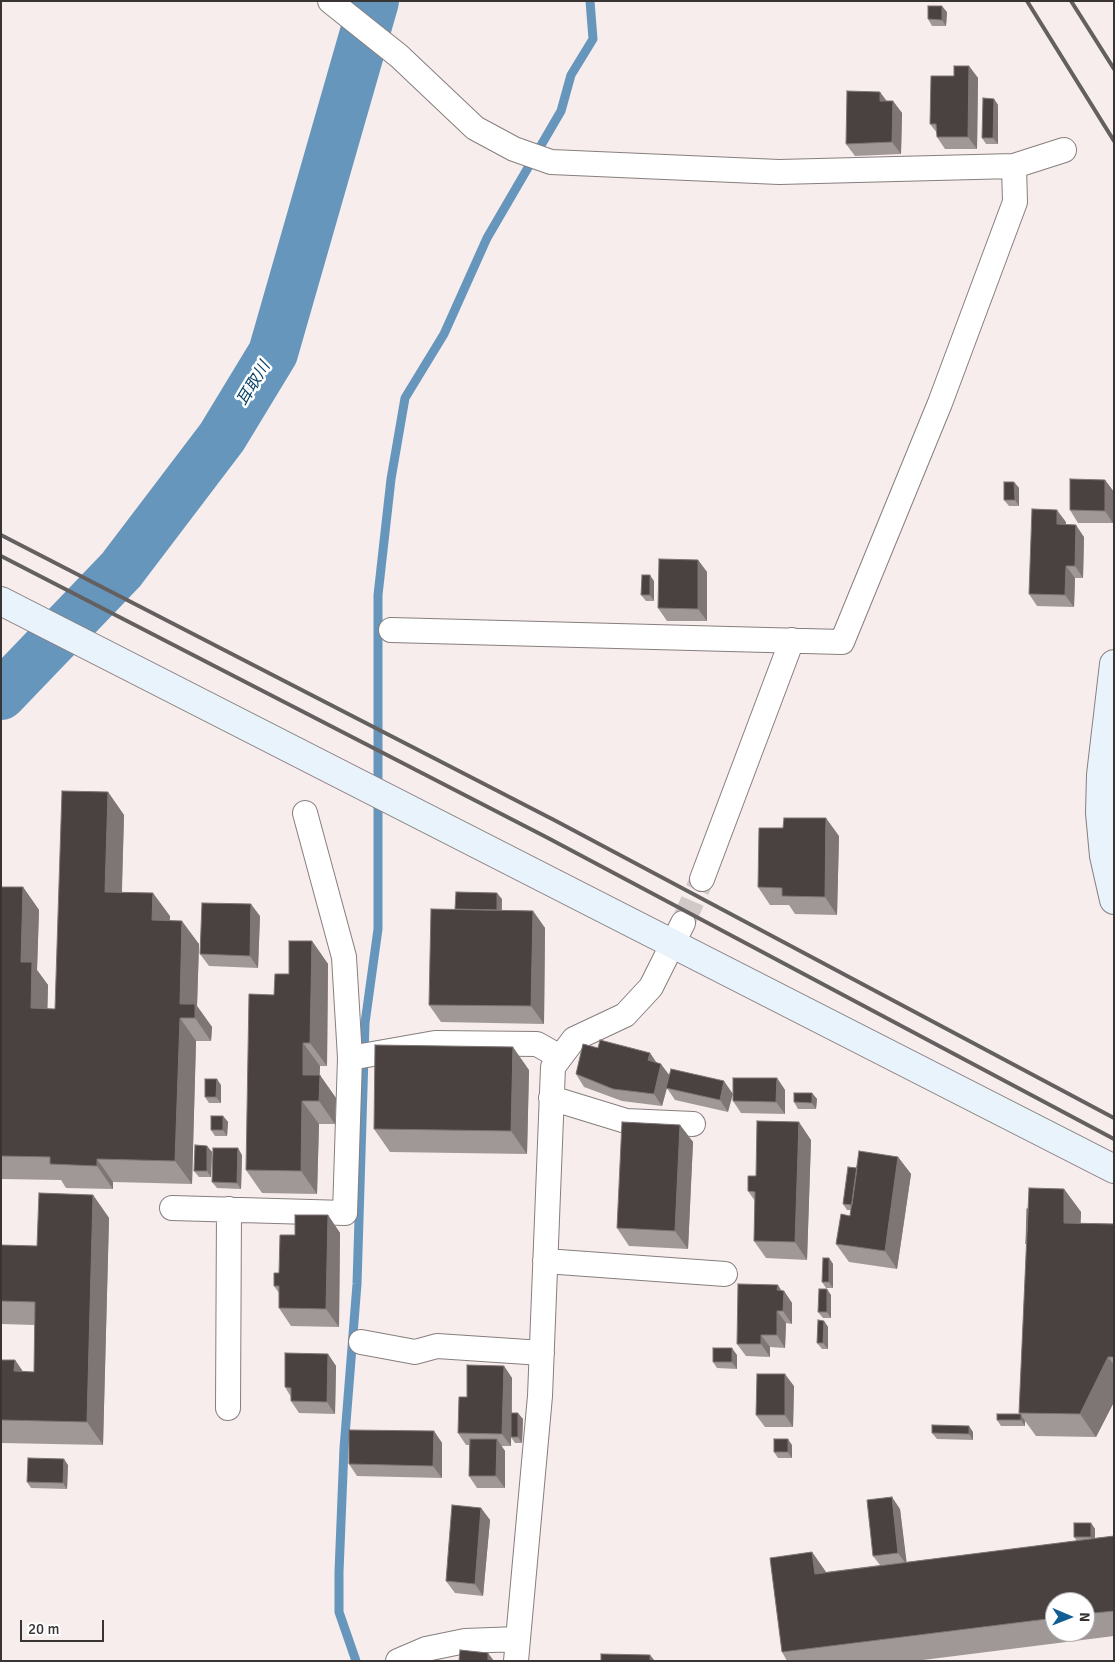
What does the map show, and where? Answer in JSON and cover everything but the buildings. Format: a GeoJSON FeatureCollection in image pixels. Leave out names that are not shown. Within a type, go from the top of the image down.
{"type":"FeatureCollection","features":[{"type":"Feature","properties":{"kind":"street"},"geometry":{"type":"LineString","coordinates":[[333,3],[399,56],[475,128],[514,149],[551,162],[780,172],[1014,166],[1064,150]]}},
{"type":"Feature","properties":{"kind":"street"},"geometry":{"type":"LineString","coordinates":[[391,630],[842,642],[940,403],[1015,202],[1014,166]]}},
{"type":"Feature","properties":{"kind":"street"},"geometry":{"type":"LineString","coordinates":[[1,601],[679,933],[1114,1169]]}},
{"type":"Feature","properties":{"kind":"street"},"geometry":{"type":"LineString","coordinates":[[702,879],[792,640]]}},
{"type":"Feature","properties":{"kind":"street"},"geometry":{"type":"LineString","coordinates":[[1114,664],[1101,775],[1100,813],[1104,856],[1114,900]]}},
{"type":"Feature","properties":{"kind":"street"},"geometry":{"type":"LineString","coordinates":[[172,1208],[345,1213],[359,1056],[344,957],[305,813]]}},
{"type":"Feature","properties":{"kind":"street"},"geometry":{"type":"LineString","coordinates":[[398,1661],[436,1647],[465,1642],[517,1650],[539,1406],[553,1067],[574,1039],[625,1015],[650,987],[679,933]]}},
{"type":"Feature","properties":{"kind":"street"},"geometry":{"type":"LineString","coordinates":[[359,1056],[435,1044],[537,1044],[560,1057]]}},
{"type":"Feature","properties":{"kind":"street"},"geometry":{"type":"LineString","coordinates":[[551,1098],[626,1121],[693,1124]]}},
{"type":"Feature","properties":{"kind":"street"},"geometry":{"type":"LineString","coordinates":[[228,1408],[230,1209]]}},
{"type":"Feature","properties":{"kind":"street"},"geometry":{"type":"LineString","coordinates":[[545,1260],[725,1274]]}},
{"type":"Feature","properties":{"kind":"street"},"geometry":{"type":"LineString","coordinates":[[361,1342],[415,1352],[437,1346],[542,1353]]}},
{"type":"Feature","properties":{"kind":"waterway","name":"耳取川"},"geometry":{"type":"LineString","coordinates":[[1,695],[121,570],[222,437],[273,353],[374,1]]}},
{"type":"Feature","properties":{"kind":"waterway"},"geometry":{"type":"LineString","coordinates":[[356,1661],[339,1612],[339,1572],[344,1448],[357,1284],[365,1023],[378,929],[378,595],[391,479],[405,398],[444,334],[487,238],[561,111],[571,75],[593,39],[590,1]]}},
{"type":"Feature","properties":{"kind":"tunnel"},"geometry":{"type":"LineString","coordinates":[[683,923],[702,879]]}},
{"type":"Feature","properties":{"kind":"railway"},"geometry":{"type":"LineString","coordinates":[[1027,1],[1114,141]]}},
{"type":"Feature","properties":{"kind":"railway"},"geometry":{"type":"LineString","coordinates":[[1071,1],[1114,69]]}},
{"type":"Feature","properties":{"kind":"railway"},"geometry":{"type":"LineString","coordinates":[[1,535],[556,821],[1114,1118]]}},
{"type":"Feature","properties":{"kind":"railway"},"geometry":{"type":"LineString","coordinates":[[1,556],[548,838],[1114,1139]]}}]}
